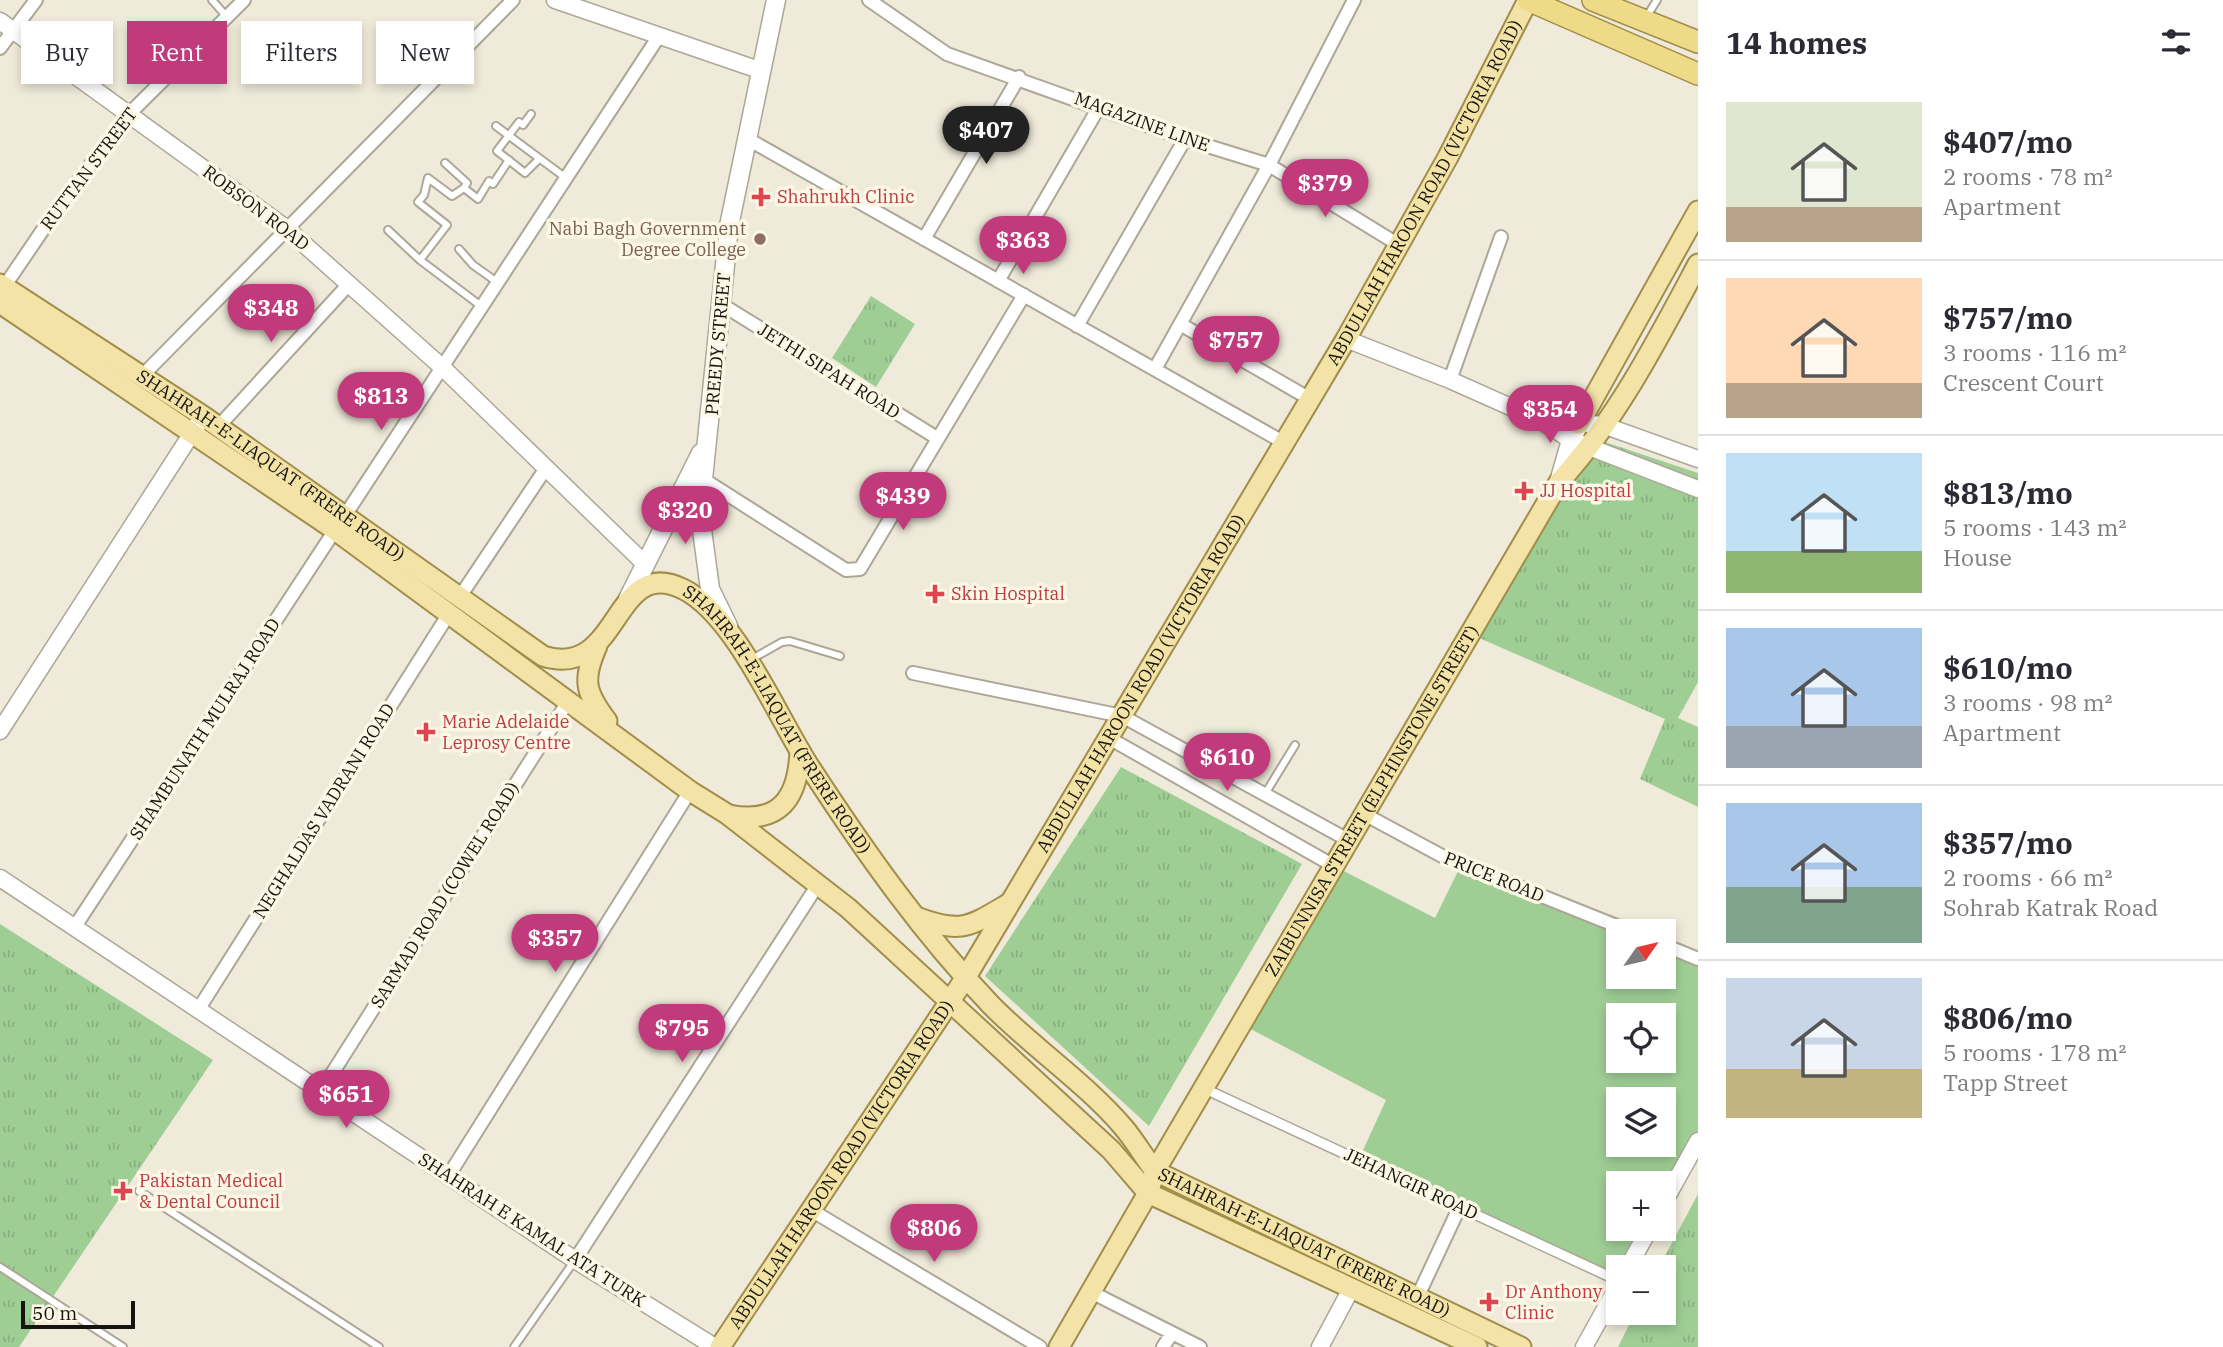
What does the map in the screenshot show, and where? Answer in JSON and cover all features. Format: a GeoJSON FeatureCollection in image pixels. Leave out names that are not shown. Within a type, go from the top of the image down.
{"type":"FeatureCollection","features":[{"type":"Feature","properties":{"kind":"highway"},"geometry":{"type":"LineString","coordinates":[[1528,0],[1698,74]]}},
{"type":"Feature","properties":{"kind":"highway"},"geometry":{"type":"LineString","coordinates":[[1593,0],[1698,42]]}},
{"type":"Feature","properties":{"kind":"main road","name":"PREEDY STREET"},"geometry":{"type":"LineString","coordinates":[[737,644],[710,589],[702,530],[703,479],[729,226],[759,70],[776,0]]}},
{"type":"Feature","properties":{"kind":"main road","name":"ABDULLAH HAROON ROAD (VICTORIA ROAD)"},"geometry":{"type":"LineString","coordinates":[[718,1347],[966,977],[1346,339],[1448,157],[1528,0]]}},
{"type":"Feature","properties":{"kind":"main road"},"geometry":{"type":"LineString","coordinates":[[1559,482],[1575,432],[1698,211]]}},
{"type":"Feature","properties":{"kind":"main road","name":"ZAIBUNNISA STREET (ELPHINSTONE STREET)"},"geometry":{"type":"LineString","coordinates":[[1059,1347],[1148,1194],[1155,1171],[1559,482],[1592,447],[1655,344],[1698,264]]}},
{"type":"Feature","properties":{"kind":"main road","name":"SHAHRAH-E-LIAQUAT (FRERE ROAD)"},"geometry":{"type":"LineString","coordinates":[[1,291],[143,376],[204,425],[340,522],[461,595],[543,656],[573,660],[597,646],[628,599],[643,587],[662,583],[682,588],[700,600],[749,661],[800,750],[872,861],[915,916],[992,1006],[1122,1127],[1155,1171],[1521,1347]]}},
{"type":"Feature","properties":{"kind":"main road","name":"SHAHRAH-E-LIAQUAT (FRERE ROAD)"},"geometry":{"type":"LineString","coordinates":[[1,291],[204,425],[340,522],[450,612],[648,761],[727,814],[848,908],[1111,1150],[1148,1194],[1477,1347]]}},
{"type":"Feature","properties":{"kind":"main road"},"geometry":{"type":"LineString","coordinates":[[628,599],[709,437]]}},
{"type":"Feature","properties":{"kind":"main road"},"geometry":{"type":"LineString","coordinates":[[597,646],[589,665],[586,685],[593,703],[648,761]]}},
{"type":"Feature","properties":{"kind":"main road"},"geometry":{"type":"LineString","coordinates":[[727,814],[760,817],[780,806],[794,793],[799,776],[800,750]]}},
{"type":"Feature","properties":{"kind":"main road"},"geometry":{"type":"LineString","coordinates":[[915,916],[945,928],[973,925],[1009,904]]}},
{"type":"Feature","properties":{"kind":"street"},"geometry":{"type":"LineString","coordinates":[[0,48],[7,26],[36,0]]}},
{"type":"Feature","properties":{"kind":"street","name":"RUTTAN STREET"},"geometry":{"type":"LineString","coordinates":[[1,291],[58,206],[129,114],[244,0]]}},
{"type":"Feature","properties":{"kind":"street"},"geometry":{"type":"LineString","coordinates":[[143,376],[513,0]]}},
{"type":"Feature","properties":{"kind":"street"},"geometry":{"type":"LineString","coordinates":[[555,0],[574,3],[759,70]]}},
{"type":"Feature","properties":{"kind":"street","name":"MAGAZINE LINE"},"geometry":{"type":"LineString","coordinates":[[869,0],[947,54],[1019,77],[1185,139],[1269,164],[1399,245]]}},
{"type":"Feature","properties":{"kind":"street"},"geometry":{"type":"LineString","coordinates":[[1155,369],[1269,164],[1354,0]]}},
{"type":"Feature","properties":{"kind":"street","name":"ROBSON ROAD"},"geometry":{"type":"LineString","coordinates":[[7,26],[287,229],[443,368],[644,563]]}},
{"type":"Feature","properties":{"kind":"street","name":"SHAMBUNATH MULRAJ ROAD"},"geometry":{"type":"LineString","coordinates":[[74,928],[659,36]]}},
{"type":"Feature","properties":{"kind":"street"},"geometry":{"type":"LineString","coordinates":[[924,239],[1019,77]]}},
{"type":"Feature","properties":{"kind":"street"},"geometry":{"type":"LineString","coordinates":[[998,281],[1099,107]]}},
{"type":"Feature","properties":{"kind":"street"},"geometry":{"type":"LineString","coordinates":[[746,138],[1283,443]]}},
{"type":"Feature","properties":{"kind":"street"},"geometry":{"type":"LineString","coordinates":[[1077,326],[1185,139]]}},
{"type":"Feature","properties":{"kind":"street"},"geometry":{"type":"LineString","coordinates":[[1450,380],[1501,237]]}},
{"type":"Feature","properties":{"kind":"street"},"geometry":{"type":"LineString","coordinates":[[0,731],[204,425],[349,284]]}},
{"type":"Feature","properties":{"kind":"street"},"geometry":{"type":"LineString","coordinates":[[703,479],[853,572],[868,560],[937,438],[1024,295]]}},
{"type":"Feature","properties":{"kind":"street","name":"JETHI SIPAH ROAD"},"geometry":{"type":"LineString","coordinates":[[721,304],[937,438]]}},
{"type":"Feature","properties":{"kind":"street"},"geometry":{"type":"LineString","coordinates":[[1180,324],[1310,399]]}},
{"type":"Feature","properties":{"kind":"street"},"geometry":{"type":"LineString","coordinates":[[1346,339],[1575,432],[1592,447],[1698,489]]}},
{"type":"Feature","properties":{"kind":"street"},"geometry":{"type":"LineString","coordinates":[[1575,432],[1603,425],[1698,459]]}},
{"type":"Feature","properties":{"kind":"street"},"geometry":{"type":"LineString","coordinates":[[1675,480],[1679,453]]}},
{"type":"Feature","properties":{"kind":"street"},"geometry":{"type":"LineString","coordinates":[[461,595],[546,468]]}},
{"type":"Feature","properties":{"kind":"street","name":"NEGHALDAS VADRANI ROAD"},"geometry":{"type":"LineString","coordinates":[[198,1010],[450,612]]}},
{"type":"Feature","properties":{"kind":"street"},"geometry":{"type":"LineString","coordinates":[[914,673],[1122,716],[1348,840]]}},
{"type":"Feature","properties":{"kind":"street","name":"SARMAD ROAD (COWEL ROAD)"},"geometry":{"type":"LineString","coordinates":[[321,1091],[569,700]]}},
{"type":"Feature","properties":{"kind":"street"},"geometry":{"type":"LineString","coordinates":[[1109,738],[1334,866]]}},
{"type":"Feature","properties":{"kind":"street"},"geometry":{"type":"LineString","coordinates":[[449,1175],[690,791]]}},
{"type":"Feature","properties":{"kind":"street","name":"PRICE ROAD"},"geometry":{"type":"LineString","coordinates":[[1364,814],[1442,856],[1606,922]]}},
{"type":"Feature","properties":{"kind":"street","name":"SHAHRAH E KAMAL ATA TURK"},"geometry":{"type":"LineString","coordinates":[[0,878],[575,1260],[718,1347]]}},
{"type":"Feature","properties":{"kind":"street"},"geometry":{"type":"LineString","coordinates":[[575,1260],[817,886]]}},
{"type":"Feature","properties":{"kind":"street"},"geometry":{"type":"LineString","coordinates":[[1676,950],[1698,959]]}},
{"type":"Feature","properties":{"kind":"street","name":"JEHANGIR ROAD"},"geometry":{"type":"LineString","coordinates":[[1203,1088],[1461,1206],[1606,1277]]}},
{"type":"Feature","properties":{"kind":"street"},"geometry":{"type":"LineString","coordinates":[[1676,1180],[1698,1141]]}},
{"type":"Feature","properties":{"kind":"street"},"geometry":{"type":"LineString","coordinates":[[1417,1298],[1461,1206]]}},
{"type":"Feature","properties":{"kind":"street"},"geometry":{"type":"LineString","coordinates":[[811,1210],[1041,1347]]}},
{"type":"Feature","properties":{"kind":"street"},"geometry":{"type":"LineString","coordinates":[[1320,1347],[1351,1289]]}},
{"type":"Feature","properties":{"kind":"street"},"geometry":{"type":"LineString","coordinates":[[1091,1292],[1200,1347]]}},
{"type":"Feature","properties":{"kind":"street"},"geometry":{"type":"LineString","coordinates":[[1584,1347],[1606,1307]]}},
{"type":"Feature","properties":{"kind":"street"},"geometry":{"type":"LineString","coordinates":[[1163,1347],[1172,1333]]}},
{"type":"Feature","properties":{"kind":"lane"},"geometry":{"type":"LineString","coordinates":[[212,0],[227,16]]}},
{"type":"Feature","properties":{"kind":"lane"},"geometry":{"type":"LineString","coordinates":[[1644,21],[1657,0]]}},
{"type":"Feature","properties":{"kind":"lane"},"geometry":{"type":"LineString","coordinates":[[531,114],[523,125],[519,122],[497,150],[526,173],[539,159]]}},
{"type":"Feature","properties":{"kind":"lane"},"geometry":{"type":"LineString","coordinates":[[496,126],[565,178]]}},
{"type":"Feature","properties":{"kind":"lane"},"geometry":{"type":"LineString","coordinates":[[464,188],[478,199],[489,181],[493,184],[509,160]]}},
{"type":"Feature","properties":{"kind":"lane"},"geometry":{"type":"LineString","coordinates":[[420,260],[447,225],[418,202],[424,195],[428,178],[452,196],[467,183],[445,163]]}},
{"type":"Feature","properties":{"kind":"lane"},"geometry":{"type":"LineString","coordinates":[[388,230],[420,260],[481,306]]}},
{"type":"Feature","properties":{"kind":"lane"},"geometry":{"type":"LineString","coordinates":[[459,249],[473,265],[497,282]]}},
{"type":"Feature","properties":{"kind":"lane"},"geometry":{"type":"LineString","coordinates":[[749,661],[782,642],[801,643],[840,656]]}},
{"type":"Feature","properties":{"kind":"lane"},"geometry":{"type":"LineString","coordinates":[[1265,794],[1295,745]]}},
{"type":"Feature","properties":{"kind":"lane"},"geometry":{"type":"LineString","coordinates":[[139,1191],[379,1347]]}},
{"type":"Feature","properties":{"kind":"lane"},"geometry":{"type":"LineString","coordinates":[[514,1347],[575,1260]]}},
{"type":"Feature","properties":{"kind":"lane"},"geometry":{"type":"LineString","coordinates":[[0,1267],[118,1346]]}},
{"type":"Feature","properties":{"kind":"green space"},"geometry":{"type":"Polygon","coordinates":[[[871,296],[915,324],[876,387],[832,358],[871,296]]]}},
{"type":"Feature","properties":{"kind":"green space"},"geometry":{"type":"Polygon","coordinates":[[[1584,435],[1698,473],[1698,682],[1678,718],[1698,727],[1698,807],[1640,779],[1665,719],[1470,634],[1584,435]]]}},
{"type":"Feature","properties":{"kind":"green space"},"geometry":{"type":"Polygon","coordinates":[[[1121,767],[1302,864],[1149,1126],[985,976],[1121,767]]]}},
{"type":"Feature","properties":{"kind":"green space"},"geometry":{"type":"Polygon","coordinates":[[[1461,865],[1606,926],[1606,989],[1676,989],[1676,951],[1698,959],[1698,1141],[1676,1180],[1676,1171],[1606,1171],[1606,1241],[1643,1241],[1635,1255],[1606,1255],[1606,1275],[1359,1159],[1386,1100],[1241,1024],[1334,866],[1435,918],[1461,865]]]}},
{"type":"Feature","properties":{"kind":"green space"},"geometry":{"type":"Polygon","coordinates":[[[0,924],[213,1060],[19,1347],[0,1347],[0,924]]]}},
{"type":"Feature","properties":{"kind":"green space"},"geometry":{"type":"Polygon","coordinates":[[[1698,1194],[1698,1347],[1618,1347],[1629,1325],[1676,1325],[1676,1255],[1665,1255],[1673,1241],[1676,1241],[1676,1235],[1698,1194]]]}},
{"type":"Feature","properties":{"kind":"place","name":"Shahrukh Clinic"},"geometry":{"type":"Point","coordinates":[761,197]}},
{"type":"Feature","properties":{"kind":"place","name":"Nabi Bagh Government Degree College"},"geometry":{"type":"Point","coordinates":[760,239]}},
{"type":"Feature","properties":{"kind":"place","name":"JJ Hospital"},"geometry":{"type":"Point","coordinates":[1524,491]}},
{"type":"Feature","properties":{"kind":"place","name":"Skin Hospital"},"geometry":{"type":"Point","coordinates":[935,594]}},
{"type":"Feature","properties":{"kind":"place","name":"Marie Adelaide Leprosy Centre"},"geometry":{"type":"Point","coordinates":[426,732]}},
{"type":"Feature","properties":{"kind":"place","name":"Pakistan Medical & Dental Council"},"geometry":{"type":"Point","coordinates":[123,1191]}},
{"type":"Feature","properties":{"kind":"place","name":"Dr Anthony Clinic"},"geometry":{"type":"Point","coordinates":[1489,1302]}}]}
